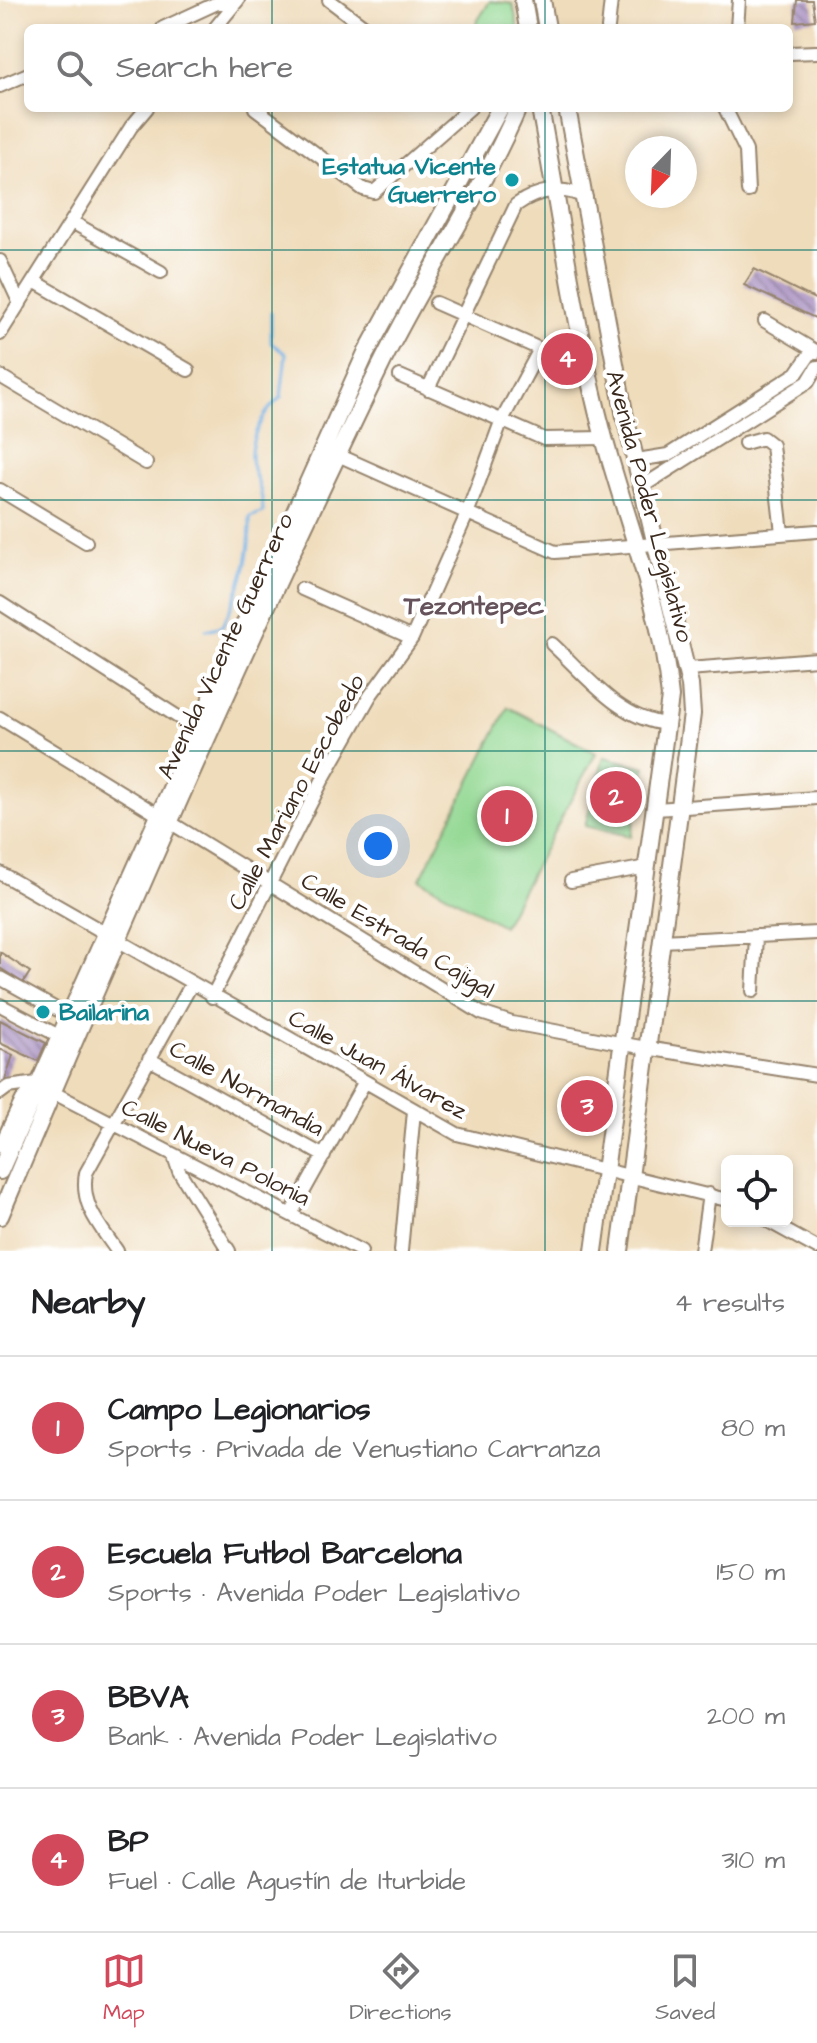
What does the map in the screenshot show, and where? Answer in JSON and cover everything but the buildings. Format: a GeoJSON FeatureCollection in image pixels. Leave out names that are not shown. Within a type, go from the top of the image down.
{"type":"FeatureCollection","features":[{"type":"Feature","properties":{"kind":"main road"},"geometry":{"type":"LineString","coordinates":[[523,0],[527,24]]}},
{"type":"Feature","properties":{"kind":"main road"},"geometry":{"type":"LineString","coordinates":[[542,0],[546,24]]}},
{"type":"Feature","properties":{"kind":"main road","name":"Avenida Vicente Guerrero"},"geometry":{"type":"LineString","coordinates":[[0,1216],[112,938],[365,355],[498,112]]}},
{"type":"Feature","properties":{"kind":"main road","name":"Avenida Vicente Guerrero"},"geometry":{"type":"LineString","coordinates":[[202,733],[381,365],[516,112]]}},
{"type":"Feature","properties":{"kind":"main road"},"geometry":{"type":"LineString","coordinates":[[541,112],[557,121],[565,112]]}},
{"type":"Feature","properties":{"kind":"main road","name":"Avenida Poder Legislativo"},"geometry":{"type":"LineString","coordinates":[[541,112],[604,438],[639,544],[665,653],[670,697],[594,1251]]}},
{"type":"Feature","properties":{"kind":"main road","name":"Avenida Poder Legislativo"},"geometry":{"type":"LineString","coordinates":[[567,112],[620,389],[688,669],[692,714],[620,1251]]}},
{"type":"Feature","properties":{"kind":"main road"},"geometry":{"type":"LineString","coordinates":[[547,151],[559,143],[575,148]]}},
{"type":"Feature","properties":{"kind":"main road","name":"Avenida Vicente Guerrero"},"geometry":{"type":"LineString","coordinates":[[0,1171],[67,1015],[112,938]]}},
{"type":"Feature","properties":{"kind":"street"},"geometry":{"type":"LineString","coordinates":[[172,24],[215,4],[236,0]]}},
{"type":"Feature","properties":{"kind":"street"},"geometry":{"type":"LineString","coordinates":[[218,24],[236,0]]}},
{"type":"Feature","properties":{"kind":"street"},"geometry":{"type":"LineString","coordinates":[[329,0],[361,24]]}},
{"type":"Feature","properties":{"kind":"street"},"geometry":{"type":"LineString","coordinates":[[608,24],[611,0]]}},
{"type":"Feature","properties":{"kind":"street"},"geometry":{"type":"LineString","coordinates":[[737,24],[739,0]]}},
{"type":"Feature","properties":{"kind":"street"},"geometry":{"type":"LineString","coordinates":[[793,53],[817,52]]}},
{"type":"Feature","properties":{"kind":"street"},"geometry":{"type":"LineString","coordinates":[[0,86],[24,76]]}},
{"type":"Feature","properties":{"kind":"street"},"geometry":{"type":"LineString","coordinates":[[0,334],[131,127],[144,112]]}},
{"type":"Feature","properties":{"kind":"street"},"geometry":{"type":"LineString","coordinates":[[260,112],[363,189],[374,192],[465,112]]}},
{"type":"Feature","properties":{"kind":"street"},"geometry":{"type":"LineString","coordinates":[[727,112],[746,151],[748,191]]}},
{"type":"Feature","properties":{"kind":"street"},"geometry":{"type":"LineString","coordinates":[[428,389],[516,205],[530,195],[554,191],[570,191],[586,198]]}},
{"type":"Feature","properties":{"kind":"street"},"geometry":{"type":"LineString","coordinates":[[72,222],[161,272]]}},
{"type":"Feature","properties":{"kind":"street"},"geometry":{"type":"LineString","coordinates":[[0,261],[20,304]]}},
{"type":"Feature","properties":{"kind":"street"},"geometry":{"type":"LineString","coordinates":[[34,281],[188,370]]}},
{"type":"Feature","properties":{"kind":"street"},"geometry":{"type":"LineString","coordinates":[[436,303],[540,349],[583,341]]}},
{"type":"Feature","properties":{"kind":"street"},"geometry":{"type":"LineString","coordinates":[[637,460],[656,458],[681,446],[797,373],[814,352],[765,321]]}},
{"type":"Feature","properties":{"kind":"street","name":"Calle Mariano Escobedo"},"geometry":{"type":"LineString","coordinates":[[212,997],[370,696],[412,638],[467,514],[501,422],[540,349]]}},
{"type":"Feature","properties":{"kind":"street"},"geometry":{"type":"LineString","coordinates":[[643,486],[808,382],[817,367]]}},
{"type":"Feature","properties":{"kind":"street"},"geometry":{"type":"LineString","coordinates":[[0,376],[146,463]]}},
{"type":"Feature","properties":{"kind":"street"},"geometry":{"type":"LineString","coordinates":[[400,376],[544,439],[604,438]]}},
{"type":"Feature","properties":{"kind":"street"},"geometry":{"type":"LineString","coordinates":[[745,443],[763,438],[772,445],[782,533]]}},
{"type":"Feature","properties":{"kind":"street"},"geometry":{"type":"LineString","coordinates":[[338,455],[555,552],[817,531]]}},
{"type":"Feature","properties":{"kind":"street"},"geometry":{"type":"LineString","coordinates":[[0,490],[86,542]]}},
{"type":"Feature","properties":{"kind":"street"},"geometry":{"type":"LineString","coordinates":[[302,589],[412,638]]}},
{"type":"Feature","properties":{"kind":"street"},"geometry":{"type":"LineString","coordinates":[[0,603],[202,733]]}},
{"type":"Feature","properties":{"kind":"street"},"geometry":{"type":"LineString","coordinates":[[552,644],[615,703],[655,723],[667,724]]}},
{"type":"Feature","properties":{"kind":"street"},"geometry":{"type":"LineString","coordinates":[[688,669],[817,659]]}},
{"type":"Feature","properties":{"kind":"street","name":"Calle Estrada Cajigal"},"geometry":{"type":"LineString","coordinates":[[0,718],[481,1013],[512,1023],[646,1048],[817,1075]]}},
{"type":"Feature","properties":{"kind":"street"},"geometry":{"type":"LineString","coordinates":[[656,809],[817,798]]}},
{"type":"Feature","properties":{"kind":"street"},"geometry":{"type":"LineString","coordinates":[[571,881],[647,867]]}},
{"type":"Feature","properties":{"kind":"street","name":"Calle Juan Álvarez"},"geometry":{"type":"LineString","coordinates":[[0,873],[414,1111],[479,1141],[721,1198]]}},
{"type":"Feature","properties":{"kind":"street"},"geometry":{"type":"LineString","coordinates":[[662,941],[817,933]]}},
{"type":"Feature","properties":{"kind":"street"},"geometry":{"type":"LineString","coordinates":[[753,991],[756,936]]}},
{"type":"Feature","properties":{"kind":"street"},"geometry":{"type":"LineString","coordinates":[[0,978],[67,1015]]}},
{"type":"Feature","properties":{"kind":"street"},"geometry":{"type":"LineString","coordinates":[[117,1251],[87,1205],[83,1190],[86,1173],[191,985]]}},
{"type":"Feature","properties":{"kind":"street"},"geometry":{"type":"LineString","coordinates":[[21,1016],[30,996]]}},
{"type":"Feature","properties":{"kind":"street"},"geometry":{"type":"LineString","coordinates":[[0,1005],[59,1036]]}},
{"type":"Feature","properties":{"kind":"street","name":"Calle Normandia"},"geometry":{"type":"LineString","coordinates":[[149,1059],[324,1156]]}},
{"type":"Feature","properties":{"kind":"street"},"geometry":{"type":"LineString","coordinates":[[291,1214],[364,1083]]}},
{"type":"Feature","properties":{"kind":"street"},"geometry":{"type":"LineString","coordinates":[[0,1093],[8,1087],[36,1085]]}},
{"type":"Feature","properties":{"kind":"street"},"geometry":{"type":"LineString","coordinates":[[0,1146],[22,1100],[36,1085]]}},
{"type":"Feature","properties":{"kind":"street","name":"Calle Nueva Polonia"},"geometry":{"type":"LineString","coordinates":[[52,1092],[361,1251]]}},
{"type":"Feature","properties":{"kind":"street"},"geometry":{"type":"LineString","coordinates":[[401,1251],[414,1111]]}},
{"type":"Feature","properties":{"kind":"street"},"geometry":{"type":"LineString","coordinates":[[174,1156],[179,1171],[229,1251]]}},
{"type":"Feature","properties":{"kind":"street"},"geometry":{"type":"LineString","coordinates":[[701,1251],[709,1194]]}},
{"type":"Feature","properties":{"kind":"street"},"geometry":{"type":"LineString","coordinates":[[779,1227],[817,1248]]}},
{"type":"Feature","properties":{"kind":"green space"},"geometry":{"type":"Polygon","coordinates":[[[490,1],[513,4],[517,24],[476,24],[490,1]]]}},
{"type":"Feature","properties":{"kind":"green space"},"geometry":{"type":"Polygon","coordinates":[[[508,707],[596,753],[503,926],[420,879],[508,707]]]}},
{"type":"Feature","properties":{"kind":"green space"},"geometry":{"type":"Polygon","coordinates":[[[604,757],[645,767],[631,836],[585,826],[604,757]]]}},
{"type":"Feature","properties":{"kind":"waterway"},"geometry":{"type":"LineString","coordinates":[[206,630],[222,626],[229,613],[247,560],[250,517],[263,512],[251,449],[267,411],[281,397],[286,354],[271,343],[271,312]]}},
{"type":"Feature","properties":{"kind":"place","name":"Estatua Vicente Guerrero"},"geometry":{"type":"Point","coordinates":[512,180]}},
{"type":"Feature","properties":{"kind":"place","name":"BP"},"geometry":{"type":"Point","coordinates":[567,359]}},
{"type":"Feature","properties":{"kind":"place","name":"Escuela Futbol Barcelona"},"geometry":{"type":"Point","coordinates":[616,797]}},
{"type":"Feature","properties":{"kind":"place","name":"Campo Legionarios"},"geometry":{"type":"Point","coordinates":[507,816]}},
{"type":"Feature","properties":{"kind":"place","name":"Bailarina"},"geometry":{"type":"Point","coordinates":[43,1012]}},
{"type":"Feature","properties":{"kind":"place","name":"BBVA"},"geometry":{"type":"Point","coordinates":[587,1106]}},
{"type":"Feature","properties":{"kind":"district","name":"Tezontepec"},"geometry":{"type":"Point","coordinates":[474,605]}}]}
